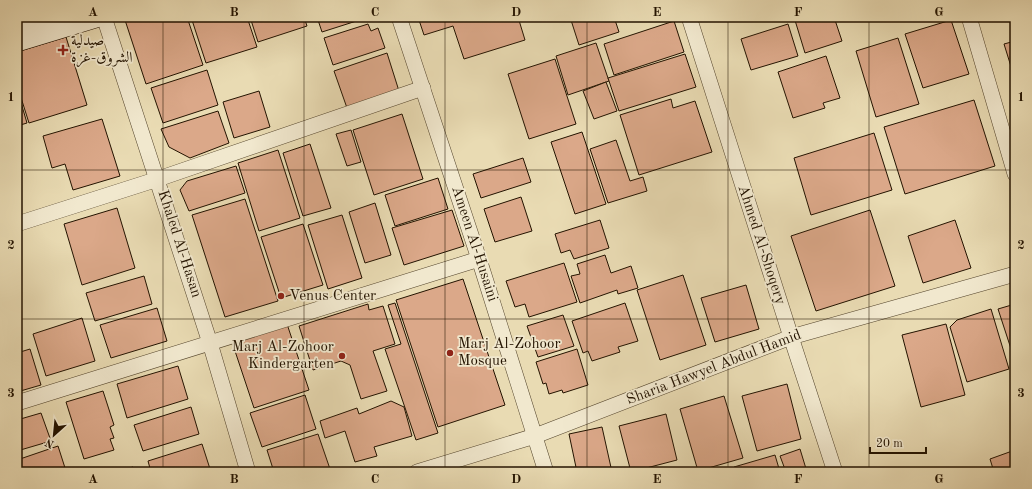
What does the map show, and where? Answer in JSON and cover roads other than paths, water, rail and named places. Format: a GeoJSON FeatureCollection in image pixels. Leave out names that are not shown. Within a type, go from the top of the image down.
{"type":"FeatureCollection","features":[{"type":"Feature","properties":{"kind":"main road"},"geometry":{"type":"LineString","coordinates":[[17,23],[37,17]]}},
{"type":"Feature","properties":{"kind":"main road"},"geometry":{"type":"LineString","coordinates":[[17,41],[96,17]]}},
{"type":"Feature","properties":{"kind":"street","name":"Khaled Al-Hasan"},"geometry":{"type":"LineString","coordinates":[[104,17],[158,179],[210,343],[248,472]]}},
{"type":"Feature","properties":{"kind":"street","name":"Ameen Al-Husaini"},"geometry":{"type":"LineString","coordinates":[[399,17],[479,259],[546,472]]}},
{"type":"Feature","properties":{"kind":"street","name":"Ahmed Al-Shoqery"},"geometry":{"type":"LineString","coordinates":[[689,17],[835,472]]}},
{"type":"Feature","properties":{"kind":"street"},"geometry":{"type":"LineString","coordinates":[[969,17],[1015,174]]}},
{"type":"Feature","properties":{"kind":"street"},"geometry":{"type":"LineString","coordinates":[[17,224],[158,179],[423,88]]}},
{"type":"Feature","properties":{"kind":"street"},"geometry":{"type":"LineString","coordinates":[[17,403],[479,259]]}},
{"type":"Feature","properties":{"kind":"street","name":"Sharia Hawyel Abdul Hamid"},"geometry":{"type":"LineString","coordinates":[[417,472],[535,436],[791,338],[1015,274]]}},
{"type":"Feature","properties":{"kind":"place","name":"صيدلية الشروق-غزة"},"geometry":{"type":"Point","coordinates":[63,50]}},
{"type":"Feature","properties":{"kind":"place","name":"Venus Center"},"geometry":{"type":"Point","coordinates":[281,296]}},
{"type":"Feature","properties":{"kind":"place","name":"Marj Al-Zohoor Mosque"},"geometry":{"type":"Point","coordinates":[450,353]}},
{"type":"Feature","properties":{"kind":"place","name":"Marj Al-Zohoor Kindergarten"},"geometry":{"type":"Point","coordinates":[342,356]}}]}
